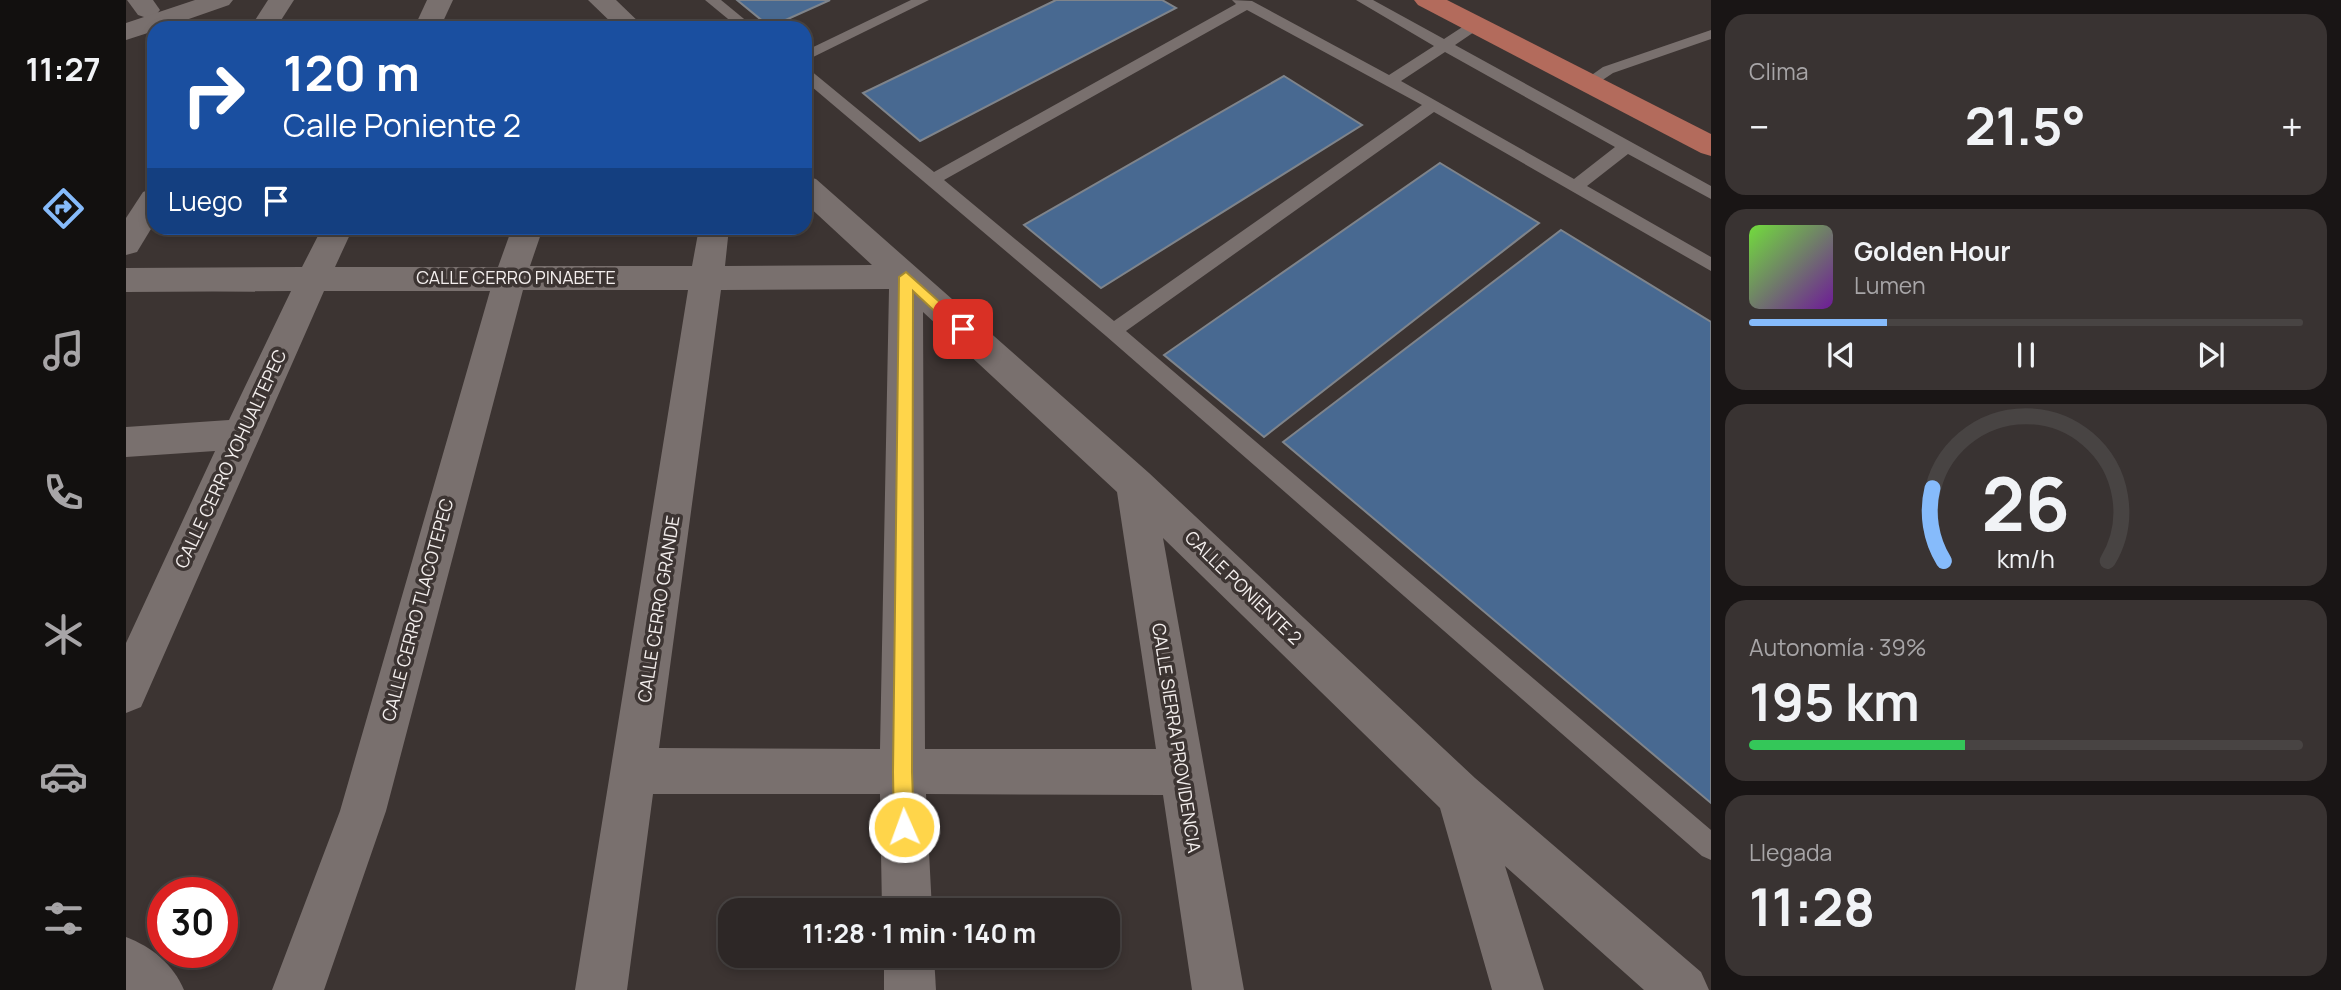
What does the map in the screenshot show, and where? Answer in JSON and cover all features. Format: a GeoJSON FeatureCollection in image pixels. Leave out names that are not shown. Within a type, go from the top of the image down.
{"type":"FeatureCollection","features":[{"type":"Feature","properties":{"kind":"main road"},"geometry":{"type":"LineString","coordinates":[[1427,0],[1473,13],[1597,77],[1711,146]]}},
{"type":"Feature","properties":{"kind":"main road"},"geometry":{"type":"LineString","coordinates":[[1597,77],[1711,122]]}},
{"type":"Feature","properties":{"kind":"street"},"geometry":{"type":"LineString","coordinates":[[138,9],[178,0]]}},
{"type":"Feature","properties":{"kind":"street"},"geometry":{"type":"LineString","coordinates":[[158,21],[220,0]]}},
{"type":"Feature","properties":{"kind":"street"},"geometry":{"type":"LineString","coordinates":[[268,21],[281,0]]}},
{"type":"Feature","properties":{"kind":"street"},"geometry":{"type":"LineString","coordinates":[[430,21],[440,0]]}},
{"type":"Feature","properties":{"kind":"street"},"geometry":{"type":"LineString","coordinates":[[601,11],[619,21]]}},
{"type":"Feature","properties":{"kind":"street"},"geometry":{"type":"LineString","coordinates":[[126,32],[147,25]]}},
{"type":"Feature","properties":{"kind":"street","name":"CALLE PONIENTE 2"},"geometry":{"type":"LineString","coordinates":[[812,192],[1135,485],[1459,794],[1683,990]]}},
{"type":"Feature","properties":{"kind":"street"},"geometry":{"type":"LineString","coordinates":[[127,240],[147,210]]}},
{"type":"Feature","properties":{"kind":"street","name":"CALLE CERRO YOHUALTEPEC"},"geometry":{"type":"LineString","coordinates":[[126,692],[241,434],[334,235]]}},
{"type":"Feature","properties":{"kind":"street","name":"CALLE CERRO TLACOTEPEC"},"geometry":{"type":"LineString","coordinates":[[299,990],[363,811],[510,278],[525,235]]}},
{"type":"Feature","properties":{"kind":"street","name":"CALLE CERRO GRANDE"},"geometry":{"type":"LineString","coordinates":[[601,990],[713,235]]}},
{"type":"Feature","properties":{"kind":"street"},"geometry":{"type":"LineString","coordinates":[[906,277],[902,772],[907,898]]}},
{"type":"Feature","properties":{"kind":"street","name":"CALLE CERRO PINABETE"},"geometry":{"type":"LineString","coordinates":[[126,280],[906,277]]}},
{"type":"Feature","properties":{"kind":"street"},"geometry":{"type":"LineString","coordinates":[[126,442],[241,434]]}},
{"type":"Feature","properties":{"kind":"street","name":"CALLE SIERRA PROVIDENCIA"},"geometry":{"type":"LineString","coordinates":[[1135,485],[1218,990]]}},
{"type":"Feature","properties":{"kind":"street"},"geometry":{"type":"LineString","coordinates":[[635,771],[1182,772]]}},
{"type":"Feature","properties":{"kind":"street"},"geometry":{"type":"LineString","coordinates":[[1459,794],[1518,990]]}},
{"type":"Feature","properties":{"kind":"street"},"geometry":{"type":"LineString","coordinates":[[126,962],[158,990]]}},
{"type":"Feature","properties":{"kind":"street"},"geometry":{"type":"LineString","coordinates":[[909,968],[910,990]]}},
{"type":"Feature","properties":{"kind":"lane"},"geometry":{"type":"LineString","coordinates":[[712,0],[739,21]]}},
{"type":"Feature","properties":{"kind":"lane"},"geometry":{"type":"LineString","coordinates":[[812,54],[922,0]]}},
{"type":"Feature","properties":{"kind":"lane"},"geometry":{"type":"LineString","coordinates":[[1363,0],[1711,193]]}},
{"type":"Feature","properties":{"kind":"lane"},"geometry":{"type":"LineString","coordinates":[[932,180],[1243,2],[1391,81],[1711,265]]}},
{"type":"Feature","properties":{"kind":"lane"},"geometry":{"type":"LineString","coordinates":[[1391,81],[1444,44],[1473,13]]}},
{"type":"Feature","properties":{"kind":"lane"},"geometry":{"type":"LineString","coordinates":[[1597,77],[1711,34]]}},
{"type":"Feature","properties":{"kind":"lane"},"geometry":{"type":"LineString","coordinates":[[812,79],[1113,331],[1711,847]]}},
{"type":"Feature","properties":{"kind":"lane"},"geometry":{"type":"LineString","coordinates":[[1113,331],[1433,105]]}},
{"type":"Feature","properties":{"kind":"lane"},"geometry":{"type":"LineString","coordinates":[[1576,186],[1627,146]]}},
{"type":"Feature","properties":{"kind":"building"},"geometry":{"type":"Polygon","coordinates":[[[737,0],[830,0],[783,21],[763,21],[737,0]]]}},
{"type":"Feature","properties":{"kind":"building"},"geometry":{"type":"Polygon","coordinates":[[[1056,0],[1162,0],[1176,8],[920,141],[863,93],[1056,0]]]}},
{"type":"Feature","properties":{"kind":"building"},"geometry":{"type":"Polygon","coordinates":[[[1284,76],[1362,125],[1101,288],[1024,225],[1284,76]]]}},
{"type":"Feature","properties":{"kind":"building"},"geometry":{"type":"Polygon","coordinates":[[[1440,163],[1539,223],[1264,437],[1164,355],[1440,163]]]}},
{"type":"Feature","properties":{"kind":"building"},"geometry":{"type":"Polygon","coordinates":[[[1561,230],[1711,322],[1711,803],[1283,442],[1561,230]]]}},
{"type":"Feature","properties":{"kind":"route"},"geometry":{"type":"LineString","coordinates":[[904,827],[902,772],[906,277],[963,329]]}}]}
